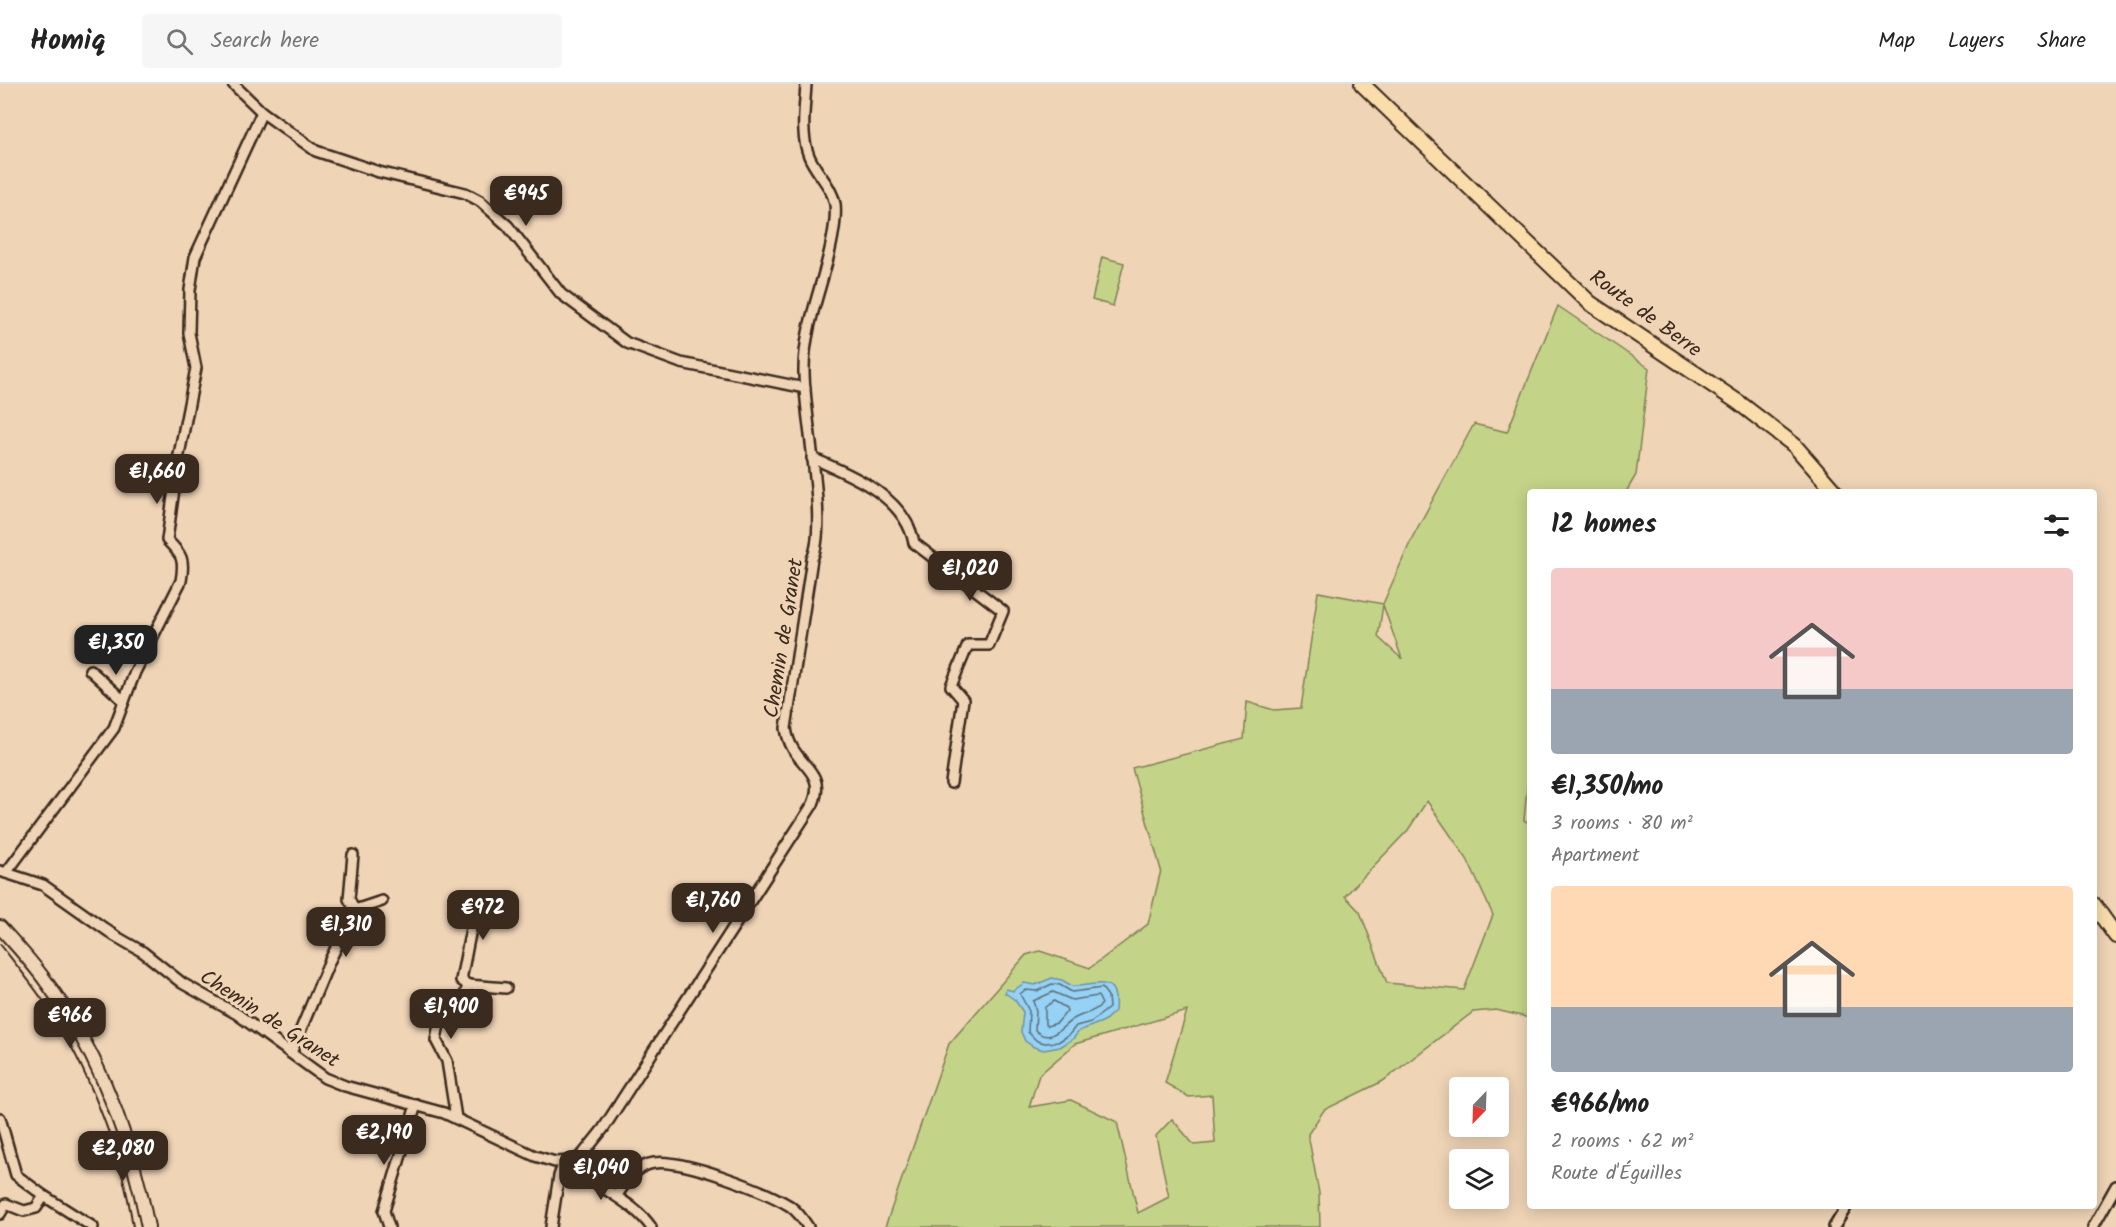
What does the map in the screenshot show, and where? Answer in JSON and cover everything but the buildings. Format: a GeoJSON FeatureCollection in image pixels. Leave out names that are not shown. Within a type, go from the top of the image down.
{"type":"FeatureCollection","features":[{"type":"Feature","properties":{"kind":"main road","name":"Route de Berre"},"geometry":{"type":"LineString","coordinates":[[1362,84],[1590,303],[1738,402],[1794,445],[1832,489]]}},
{"type":"Feature","properties":{"kind":"main road"},"geometry":{"type":"LineString","coordinates":[[2097,908],[2116,936]]}},
{"type":"Feature","properties":{"kind":"street"},"geometry":{"type":"LineString","coordinates":[[233,84],[262,112],[316,151],[379,172],[465,193],[480,201],[508,226],[561,294],[627,343],[681,363],[805,388]]}},
{"type":"Feature","properties":{"kind":"street","name":"Chemin de Granet"},"geometry":{"type":"LineString","coordinates":[[3,872],[43,885],[115,936],[143,952],[182,983],[237,1014],[325,1078],[345,1086],[456,1118],[535,1156],[564,1162],[574,1161],[583,1154],[603,1129],[813,804],[817,794],[815,777],[793,753],[788,742],[786,728],[812,558],[817,543],[816,487],[805,388],[806,345],[831,244],[835,217],[831,193],[810,159],[806,146],[806,84]]}},
{"type":"Feature","properties":{"kind":"street"},"geometry":{"type":"LineString","coordinates":[[3,872],[114,728],[135,672],[181,581],[184,565],[179,553],[167,540],[178,460],[196,368],[189,333],[190,290],[195,257],[262,112]]}},
{"type":"Feature","properties":{"kind":"street"},"geometry":{"type":"LineString","coordinates":[[812,458],[878,490],[911,526],[914,543],[1003,610],[989,645],[968,645],[951,686],[963,700],[951,783]]}},
{"type":"Feature","properties":{"kind":"street"},"geometry":{"type":"LineString","coordinates":[[90,670],[124,701]]}},
{"type":"Feature","properties":{"kind":"street"},"geometry":{"type":"LineString","coordinates":[[353,855],[349,898],[355,910]]}},
{"type":"Feature","properties":{"kind":"street"},"geometry":{"type":"LineString","coordinates":[[291,1053],[330,960],[355,910],[382,901]]}},
{"type":"Feature","properties":{"kind":"street"},"geometry":{"type":"LineString","coordinates":[[476,903],[462,980],[468,986],[506,988]]}},
{"type":"Feature","properties":{"kind":"street"},"geometry":{"type":"LineString","coordinates":[[0,917],[65,1009],[103,1080],[131,1155],[148,1227]]}},
{"type":"Feature","properties":{"kind":"street"},"geometry":{"type":"LineString","coordinates":[[0,927],[30,960]]}},
{"type":"Feature","properties":{"kind":"street"},"geometry":{"type":"LineString","coordinates":[[456,1118],[447,1061],[435,1040],[440,1024],[464,999],[468,986]]}},
{"type":"Feature","properties":{"kind":"street"},"geometry":{"type":"LineString","coordinates":[[389,1227],[384,1211],[416,1105]]}},
{"type":"Feature","properties":{"kind":"street"},"geometry":{"type":"LineString","coordinates":[[0,1118],[16,1175],[87,1225]]}},
{"type":"Feature","properties":{"kind":"street"},"geometry":{"type":"LineString","coordinates":[[574,1161],[587,1175],[642,1215],[651,1227]]}},
{"type":"Feature","properties":{"kind":"street"},"geometry":{"type":"LineString","coordinates":[[550,1227],[559,1176],[564,1162]]}},
{"type":"Feature","properties":{"kind":"street"},"geometry":{"type":"LineString","coordinates":[[617,1195],[628,1179],[640,1168],[654,1163],[690,1167],[720,1176],[790,1206],[801,1216],[808,1227]]}},
{"type":"Feature","properties":{"kind":"street"},"geometry":{"type":"LineString","coordinates":[[2093,1227],[2115,1186]]}},
{"type":"Feature","properties":{"kind":"street"},"geometry":{"type":"LineString","coordinates":[[0,1214],[6,1204],[24,1211],[36,1208],[44,1196]]}},
{"type":"Feature","properties":{"kind":"street"},"geometry":{"type":"LineString","coordinates":[[1834,1227],[1845,1209]]}},
{"type":"Feature","properties":{"kind":"green space"},"geometry":{"type":"Polygon","coordinates":[[[1102,257],[1124,263],[1113,306],[1092,300],[1102,257]]]}},
{"type":"Feature","properties":{"kind":"green space"},"geometry":{"type":"Polygon","coordinates":[[[1558,306],[1649,368],[1636,475],[1628,489],[1527,489],[1527,788],[1524,820],[1527,822],[1527,1017],[1496,1010],[1473,1012],[1383,1081],[1324,1110],[1308,1134],[1319,1193],[1320,1227],[885,1227],[949,1044],[1026,955],[1040,951],[1090,968],[1148,924],[1161,870],[1132,768],[1244,739],[1247,702],[1274,710],[1301,708],[1318,592],[1383,604],[1413,536],[1474,424],[1507,432],[1558,306]],[[1383,605],[1378,637],[1402,659],[1383,605]],[[1427,801],[1408,830],[1345,896],[1360,912],[1387,983],[1464,990],[1493,915],[1467,859],[1427,801]],[[1187,1011],[1075,1044],[1039,1075],[1029,1107],[1071,1100],[1117,1122],[1138,1213],[1169,1197],[1156,1136],[1172,1119],[1194,1145],[1215,1143],[1212,1095],[1189,1097],[1165,1083],[1187,1011]]]}},
{"type":"Feature","properties":{"kind":"water"},"geometry":{"type":"Polygon","coordinates":[[[1052,978],[1062,980],[1072,986],[1104,984],[1109,986],[1115,998],[1115,1011],[1104,1021],[1079,1031],[1073,1039],[1060,1047],[1044,1050],[1025,1041],[1021,1032],[1023,1012],[1015,1000],[1005,993],[1006,989],[1013,991],[1024,983],[1035,985],[1052,978]]]}},
{"type":"Feature","properties":{"kind":"railway"},"geometry":{"type":"LineString","coordinates":[[0,944],[58,1023],[87,1078],[111,1139],[128,1199],[133,1227]]}}]}
